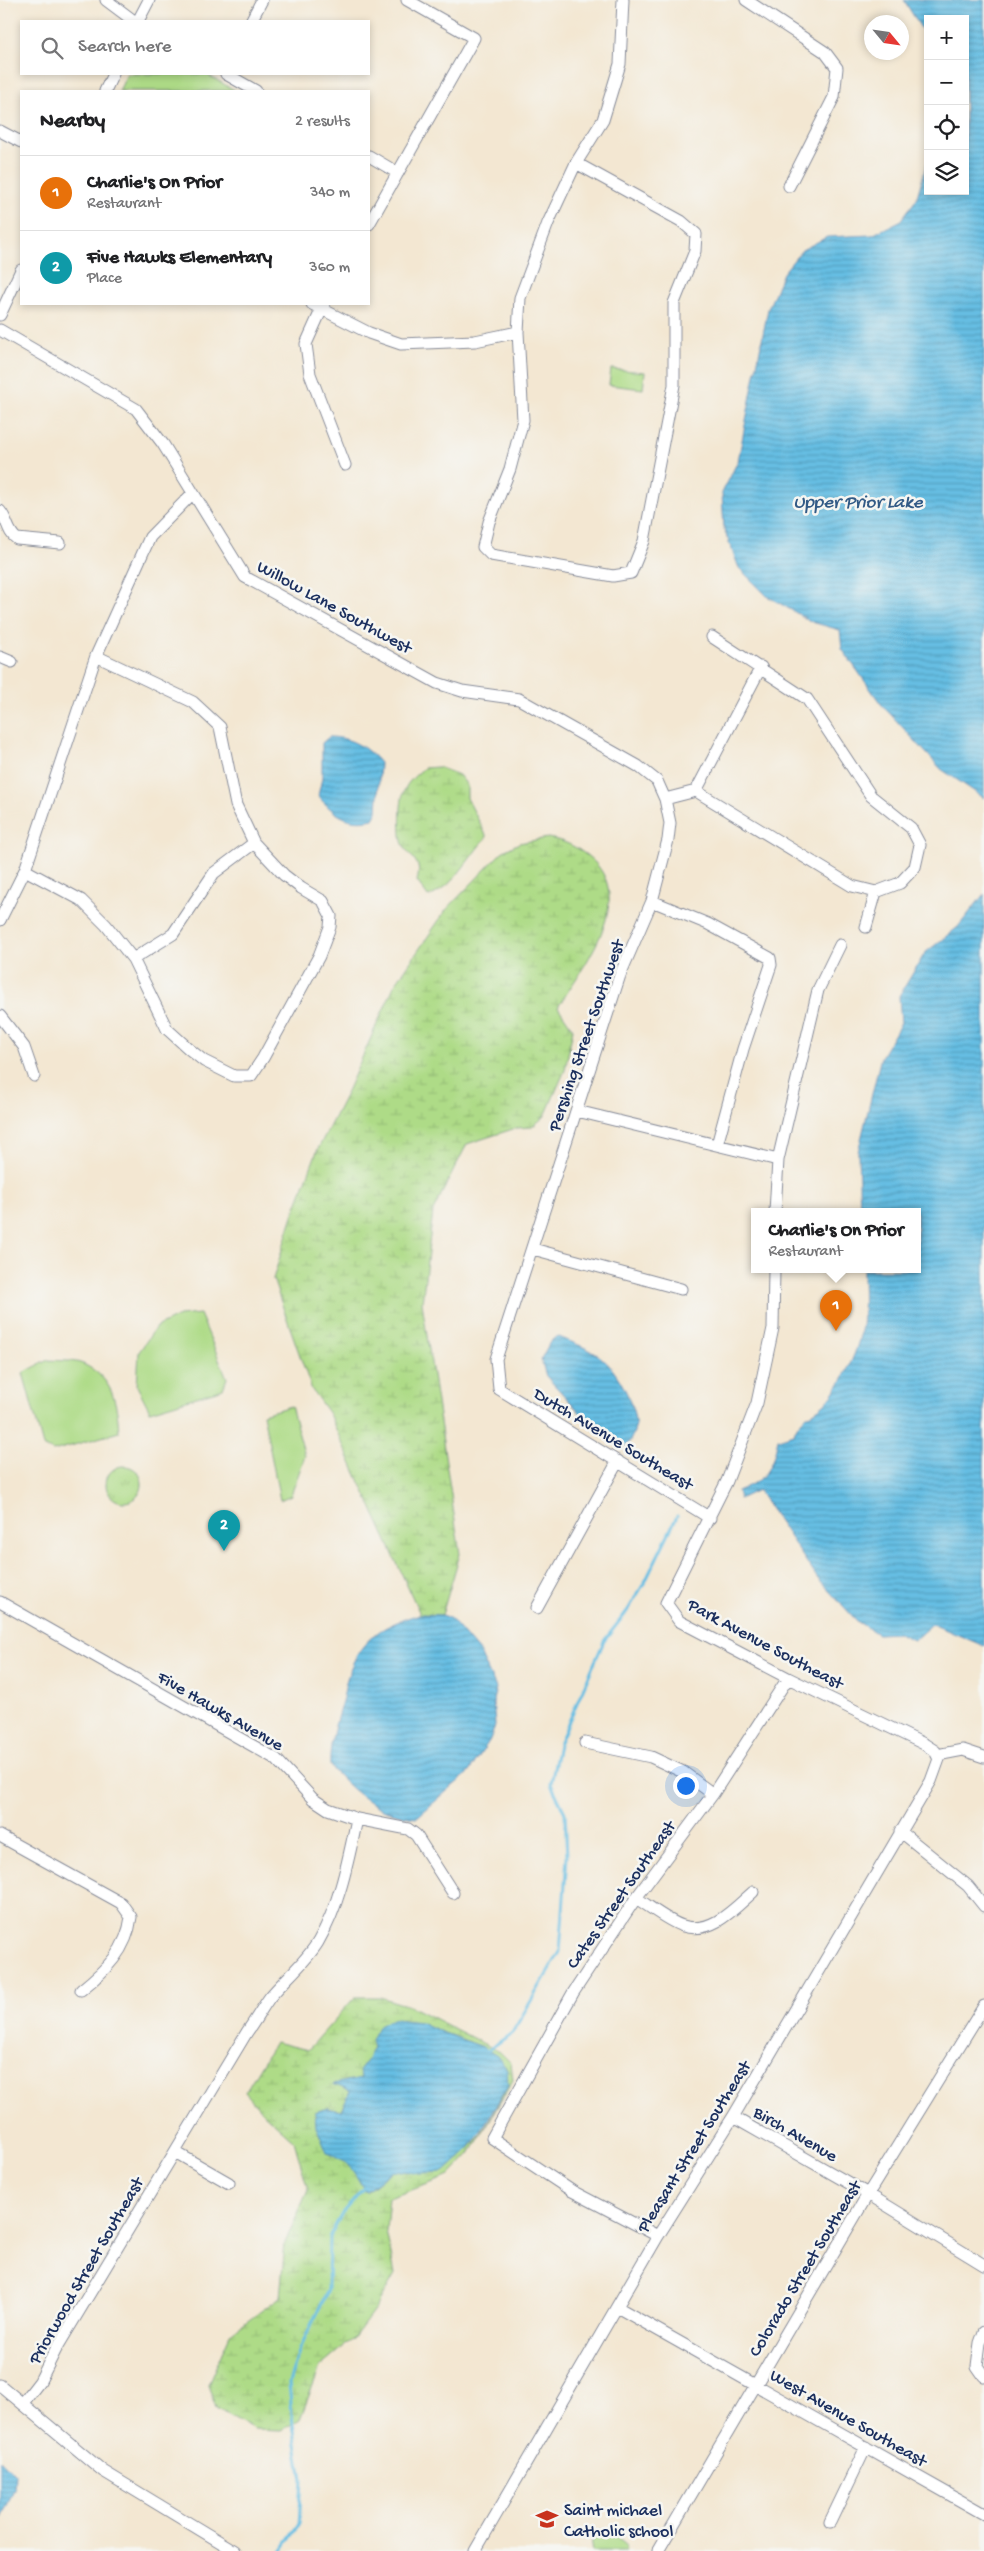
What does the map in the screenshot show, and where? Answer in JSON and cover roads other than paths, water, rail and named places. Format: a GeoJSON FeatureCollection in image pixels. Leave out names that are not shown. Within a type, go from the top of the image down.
{"type":"FeatureCollection","features":[{"type":"Feature","properties":{"kind":"street"},"geometry":{"type":"LineString","coordinates":[[106,0],[133,20]]}},
{"type":"Feature","properties":{"kind":"street"},"geometry":{"type":"LineString","coordinates":[[139,20],[149,0]]}},
{"type":"Feature","properties":{"kind":"street"},"geometry":{"type":"LineString","coordinates":[[252,20],[262,0]]}},
{"type":"Feature","properties":{"kind":"street"},"geometry":{"type":"LineString","coordinates":[[370,222],[474,38],[407,0]]}},
{"type":"Feature","properties":{"kind":"street"},"geometry":{"type":"LineString","coordinates":[[576,164],[681,221],[696,234],[695,251],[674,303],[674,385],[644,541],[631,573],[613,576],[491,556],[483,547],[489,522],[510,469],[523,420],[518,332],[520,298],[548,223],[576,164],[603,120],[620,64],[622,0]]}},
{"type":"Feature","properties":{"kind":"street"},"geometry":{"type":"LineString","coordinates":[[746,0],[825,52],[837,68],[834,97],[789,186]]}},
{"type":"Feature","properties":{"kind":"street"},"geometry":{"type":"LineString","coordinates":[[105,90],[113,75]]}},
{"type":"Feature","properties":{"kind":"street"},"geometry":{"type":"LineString","coordinates":[[228,75],[254,90]]}},
{"type":"Feature","properties":{"kind":"street"},"geometry":{"type":"LineString","coordinates":[[0,131],[20,141]]}},
{"type":"Feature","properties":{"kind":"street"},"geometry":{"type":"LineString","coordinates":[[370,157],[398,173]]}},
{"type":"Feature","properties":{"kind":"street"},"geometry":{"type":"LineString","coordinates":[[0,315],[20,272]]}},
{"type":"Feature","properties":{"kind":"street"},"geometry":{"type":"LineString","coordinates":[[345,465],[310,374],[306,344],[319,305],[369,333],[401,344],[475,341],[518,332]]}},
{"type":"Feature","properties":{"kind":"street","name":"Willow Lane Southwest"},"geometry":{"type":"LineString","coordinates":[[0,330],[136,409],[163,444],[192,494],[245,577],[437,683],[462,691],[519,699],[638,766],[657,781],[665,799]]}},
{"type":"Feature","properties":{"kind":"street"},"geometry":{"type":"LineString","coordinates":[[0,920],[25,870],[96,656],[150,537],[192,494]]}},
{"type":"Feature","properties":{"kind":"street"},"geometry":{"type":"LineString","coordinates":[[0,511],[5,517],[12,535],[18,539],[60,543]]}},
{"type":"Feature","properties":{"kind":"street"},"geometry":{"type":"LineString","coordinates":[[665,799],[696,791],[852,886],[876,892],[900,883],[915,867],[920,845],[911,828],[871,796],[807,699],[761,667],[712,637]]}},
{"type":"Feature","properties":{"kind":"street"},"geometry":{"type":"LineString","coordinates":[[25,870],[81,900],[106,925],[133,959],[167,1029],[204,1061],[234,1076],[251,1076],[263,1058],[319,956],[330,927],[331,916],[323,901],[300,888],[284,875],[254,842],[236,805],[220,727],[194,702],[96,656]]}},
{"type":"Feature","properties":{"kind":"street"},"geometry":{"type":"LineString","coordinates":[[0,657],[12,662]]}},
{"type":"Feature","properties":{"kind":"street"},"geometry":{"type":"LineString","coordinates":[[696,791],[761,667]]}},
{"type":"Feature","properties":{"kind":"street","name":"Pershing Street Southwest"},"geometry":{"type":"LineString","coordinates":[[500,1389],[496,1359],[620,975],[652,901],[668,840],[670,823],[665,799]]}},
{"type":"Feature","properties":{"kind":"street"},"geometry":{"type":"LineString","coordinates":[[133,959],[173,934],[214,873],[254,842]]}},
{"type":"Feature","properties":{"kind":"street"},"geometry":{"type":"LineString","coordinates":[[866,927],[876,892]]}},
{"type":"Feature","properties":{"kind":"street"},"geometry":{"type":"LineString","coordinates":[[652,901],[708,924],[770,958],[771,965],[743,1049],[717,1145]]}},
{"type":"Feature","properties":{"kind":"street"},"geometry":{"type":"LineString","coordinates":[[775,1208],[778,1160],[818,990],[840,945]]}},
{"type":"Feature","properties":{"kind":"street"},"geometry":{"type":"LineString","coordinates":[[0,1016],[24,1047],[34,1076]]}},
{"type":"Feature","properties":{"kind":"street"},"geometry":{"type":"LineString","coordinates":[[576,1111],[778,1160]]}},
{"type":"Feature","properties":{"kind":"street"},"geometry":{"type":"LineString","coordinates":[[533,1249],[681,1289]]}},
{"type":"Feature","properties":{"kind":"street"},"geometry":{"type":"LineString","coordinates":[[710,1518],[727,1481],[757,1403],[773,1328],[774,1273]]}},
{"type":"Feature","properties":{"kind":"street","name":"Dutch Avenue Southeast"},"geometry":{"type":"LineString","coordinates":[[500,1389],[710,1518]]}},
{"type":"Feature","properties":{"kind":"street"},"geometry":{"type":"LineString","coordinates":[[537,1608],[618,1461]]}},
{"type":"Feature","properties":{"kind":"street","name":"Park Avenue Southeast"},"geometry":{"type":"LineString","coordinates":[[710,1518],[666,1603],[679,1621],[788,1678],[924,1744],[938,1757]]}},
{"type":"Feature","properties":{"kind":"street","name":"Five Hawks Avenue"},"geometry":{"type":"LineString","coordinates":[[0,1602],[276,1759],[313,1799],[340,1814],[408,1829],[416,1836],[454,1893]]}},
{"type":"Feature","properties":{"kind":"street","name":"Cates Street Southeast"},"geometry":{"type":"LineString","coordinates":[[658,2236],[572,2191],[492,2138],[573,1993],[636,1898],[713,1794],[788,1678]]}},
{"type":"Feature","properties":{"kind":"street"},"geometry":{"type":"LineString","coordinates":[[585,1743],[651,1757],[683,1772],[713,1794]]}},
{"type":"Feature","properties":{"kind":"street"},"geometry":{"type":"LineString","coordinates":[[938,1757],[963,1750],[984,1757]]}},
{"type":"Feature","properties":{"kind":"street","name":"Pleasant Street Southeast"},"geometry":{"type":"LineString","coordinates":[[475,2551],[658,2236],[733,2117],[931,1780],[938,1757]]}},
{"type":"Feature","properties":{"kind":"street","name":"Priorwood Street Southeast"},"geometry":{"type":"LineString","coordinates":[[23,2403],[40,2381],[55,2351],[270,1997],[305,1960],[317,1943],[335,1906],[345,1876],[358,1819]]}},
{"type":"Feature","properties":{"kind":"street"},"geometry":{"type":"LineString","coordinates":[[900,1831],[968,1886],[984,1906]]}},
{"type":"Feature","properties":{"kind":"street"},"geometry":{"type":"LineString","coordinates":[[0,1836],[122,1902],[131,1918],[129,1935],[108,1968],[81,1990]]}},
{"type":"Feature","properties":{"kind":"street"},"geometry":{"type":"LineString","coordinates":[[636,1898],[683,1926],[706,1927],[724,1918],[753,1892]]}},
{"type":"Feature","properties":{"kind":"street","name":"Colorado Street Southeast"},"geometry":{"type":"LineString","coordinates":[[658,2551],[868,2194],[984,2006]]}},
{"type":"Feature","properties":{"kind":"street","name":"Birch Avenue"},"geometry":{"type":"LineString","coordinates":[[733,2117],[868,2194],[984,2265]]}},
{"type":"Feature","properties":{"kind":"street"},"geometry":{"type":"LineString","coordinates":[[175,2152],[229,2182]]}},
{"type":"Feature","properties":{"kind":"street","name":"West Avenue Southeast"},"geometry":{"type":"LineString","coordinates":[[617,2307],[984,2514]]}},
{"type":"Feature","properties":{"kind":"street"},"geometry":{"type":"LineString","coordinates":[[984,2332],[980,2343],[977,2366],[984,2376]]}},
{"type":"Feature","properties":{"kind":"street"},"geometry":{"type":"LineString","coordinates":[[0,2385],[103,2471],[235,2551]]}},
{"type":"Feature","properties":{"kind":"street"},"geometry":{"type":"LineString","coordinates":[[830,2522],[866,2447]]}},
{"type":"Feature","properties":{"kind":"water","name":"Upper Prior Lake"},"geometry":{"type":"Polygon","coordinates":[[[904,0],[984,0],[984,798],[941,769],[881,704],[842,649],[840,630],[812,622],[767,596],[739,568],[724,529],[722,493],[738,461],[768,309],[783,273],[802,250],[827,237],[872,235],[900,221],[916,200],[924,173],[924,195],[969,195],[969,15],[924,15],[924,33],[904,0]]]}},
{"type":"Feature","properties":{"kind":"water"},"geometry":{"type":"Polygon","coordinates":[[[329,737],[337,737],[358,744],[370,752],[380,763],[377,812],[373,819],[348,819],[336,813],[318,796],[322,778],[322,743],[329,737]]]}},
{"type":"Feature","properties":{"kind":"water"},"geometry":{"type":"Polygon","coordinates":[[[984,894],[984,1646],[932,1624],[914,1640],[898,1633],[878,1634],[858,1622],[818,1579],[758,1490],[739,1499],[737,1491],[755,1482],[766,1472],[773,1459],[778,1439],[794,1434],[802,1420],[823,1405],[836,1390],[852,1361],[859,1340],[863,1308],[863,1273],[921,1273],[921,1208],[860,1208],[858,1152],[881,1057],[901,1023],[899,996],[925,953],[958,927],[984,894]]]}},
{"type":"Feature","properties":{"kind":"water"},"geometry":{"type":"Polygon","coordinates":[[[557,1336],[596,1354],[616,1374],[627,1394],[634,1413],[635,1428],[628,1444],[623,1446],[601,1435],[546,1376],[541,1359],[550,1342],[557,1336]]]}},
{"type":"Feature","properties":{"kind":"water"},"geometry":{"type":"Polygon","coordinates":[[[420,1614],[442,1615],[451,1619],[480,1653],[496,1688],[493,1700],[495,1725],[491,1738],[469,1772],[416,1818],[390,1812],[368,1801],[348,1785],[330,1766],[330,1757],[346,1681],[359,1651],[375,1634],[395,1623],[420,1614]]]}},
{"type":"Feature","properties":{"kind":"water"},"geometry":{"type":"Polygon","coordinates":[[[396,2019],[420,2022],[441,2032],[483,2047],[497,2056],[507,2069],[508,2085],[467,2151],[444,2172],[420,2173],[393,2170],[365,2192],[346,2163],[327,2153],[316,2126],[315,2112],[328,2108],[341,2111],[350,2091],[333,2084],[361,2078],[360,2070],[373,2048],[371,2040],[375,2031],[384,2023],[396,2019]]]}},
{"type":"Feature","properties":{"kind":"water"},"geometry":{"type":"Polygon","coordinates":[[[0,2459],[15,2474],[14,2490],[0,2521],[0,2459]]]}},
{"type":"Feature","properties":{"kind":"waterway"},"geometry":{"type":"LineString","coordinates":[[487,2051],[512,2033],[560,1952],[567,1857],[565,1813],[551,1784],[559,1744],[604,1641],[628,1610],[646,1580],[677,1516]]}},
{"type":"Feature","properties":{"kind":"waterway"},"geometry":{"type":"LineString","coordinates":[[281,2551],[299,2524],[302,2480],[293,2425],[289,2383],[300,2348],[328,2290],[329,2237],[343,2212],[365,2186]]}},
{"type":"Feature","properties":{"kind":"place","name":"Charlie's On Prior"},"geometry":{"type":"Point","coordinates":[836,1331]}},
{"type":"Feature","properties":{"kind":"place","name":"Five Hawks Elementary"},"geometry":{"type":"Point","coordinates":[224,1551]}},
{"type":"Feature","properties":{"kind":"place","name":"Saint michael Catholic school"},"geometry":{"type":"Point","coordinates":[547,2519]}}]}
